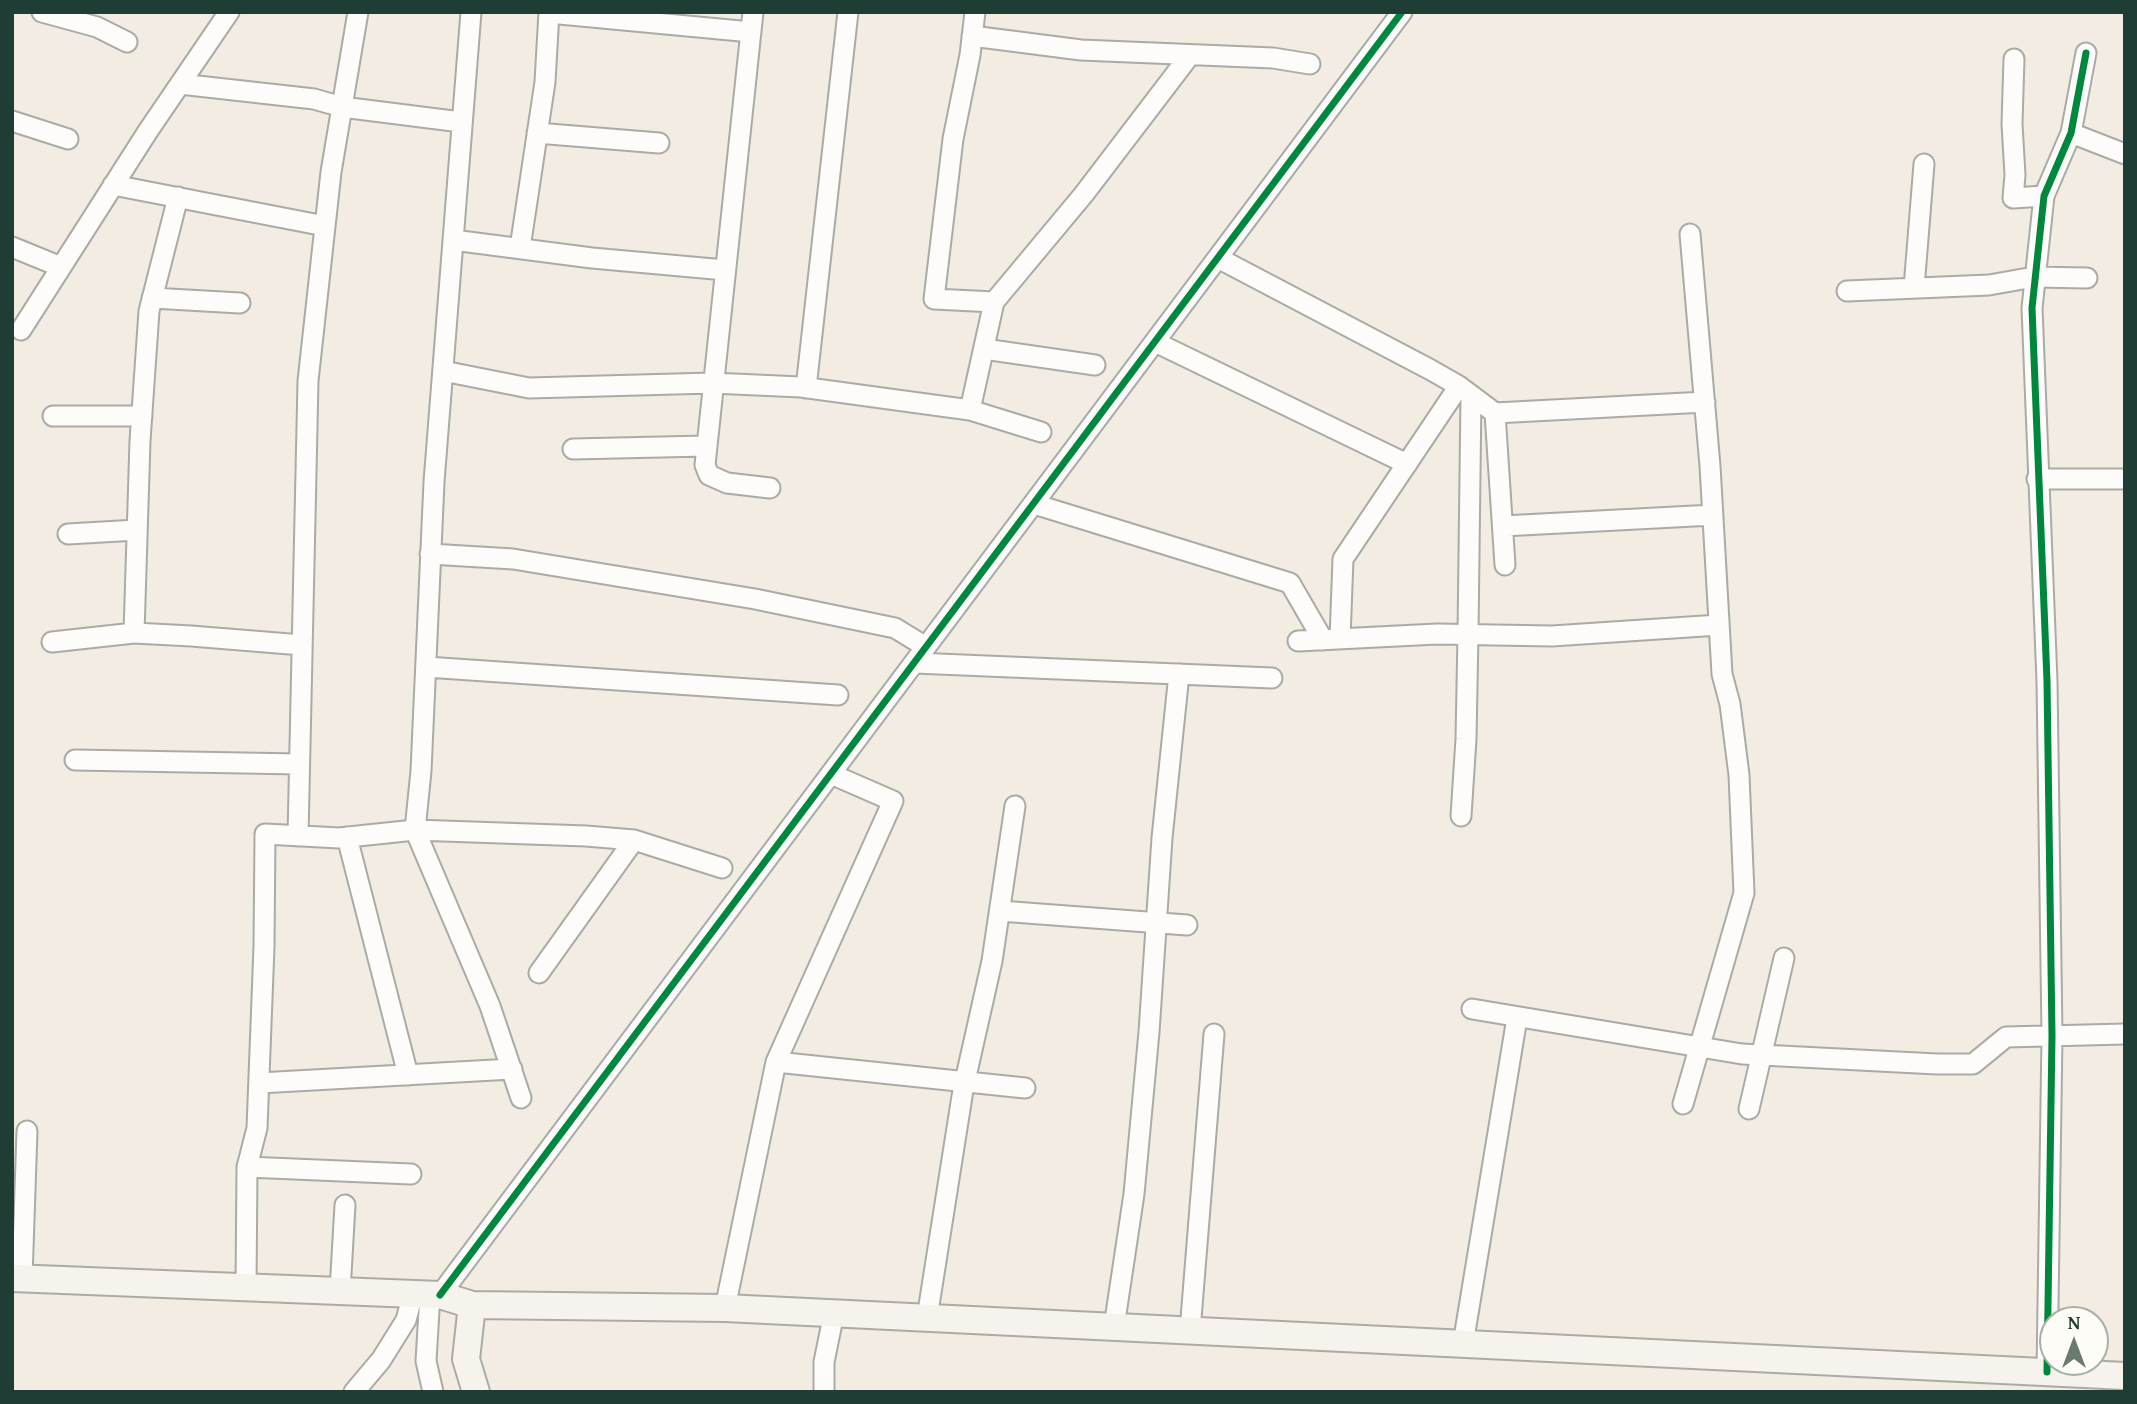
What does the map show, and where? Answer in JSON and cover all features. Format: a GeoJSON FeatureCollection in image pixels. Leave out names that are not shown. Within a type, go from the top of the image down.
{"type":"FeatureCollection","features":[{"type":"Feature","properties":{"kind":"main road"},"geometry":{"type":"LineString","coordinates":[[17,1278],[428,1294],[472,1305],[725,1308],[2039,1372]]}},
{"type":"Feature","properties":{"kind":"main road"},"geometry":{"type":"LineString","coordinates":[[472,1305],[466,1359],[476,1392]]}},
{"type":"Feature","properties":{"kind":"street"},"geometry":{"type":"LineString","coordinates":[[42,12],[97,27],[127,42]]}},
{"type":"Feature","properties":{"kind":"street"},"geometry":{"type":"LineString","coordinates":[[21,330],[113,185],[229,12]]}},
{"type":"Feature","properties":{"kind":"street"},"geometry":{"type":"LineString","coordinates":[[298,836],[308,381],[325,226],[358,12]]}},
{"type":"Feature","properties":{"kind":"street"},"geometry":{"type":"LineString","coordinates":[[471,12],[430,554],[421,771],[415,830],[490,1006],[521,1098]]}},
{"type":"Feature","properties":{"kind":"street"},"geometry":{"type":"LineString","coordinates":[[806,388],[848,12]]}},
{"type":"Feature","properties":{"kind":"street"},"geometry":{"type":"LineString","coordinates":[[975,12],[953,139],[934,299],[994,302]]}},
{"type":"Feature","properties":{"kind":"street"},"geometry":{"type":"LineString","coordinates":[[354,1392],[382,1360],[407,1320],[831,774],[1402,12]]}},
{"type":"Feature","properties":{"kind":"street"},"geometry":{"type":"LineString","coordinates":[[520,248],[545,82],[549,13],[752,22],[705,465],[709,475],[727,483],[770,488]]}},
{"type":"Feature","properties":{"kind":"street"},"geometry":{"type":"LineString","coordinates":[[972,36],[1081,50],[1273,58],[1310,64]]}},
{"type":"Feature","properties":{"kind":"street"},"geometry":{"type":"LineString","coordinates":[[2048,1306],[2052,1036],[2047,681],[2032,307],[2045,196],[2071,133],[2086,53]]}},
{"type":"Feature","properties":{"kind":"street"},"geometry":{"type":"LineString","coordinates":[[970,410],[994,302],[1084,194],[1190,55]]}},
{"type":"Feature","properties":{"kind":"street"},"geometry":{"type":"LineString","coordinates":[[2014,59],[2013,198],[2045,196]]}},
{"type":"Feature","properties":{"kind":"street"},"geometry":{"type":"LineString","coordinates":[[180,84],[314,99],[342,107],[461,122]]}},
{"type":"Feature","properties":{"kind":"street"},"geometry":{"type":"LineString","coordinates":[[12,121],[68,139]]}},
{"type":"Feature","properties":{"kind":"street"},"geometry":{"type":"LineString","coordinates":[[537,133],[659,143]]}},
{"type":"Feature","properties":{"kind":"street"},"geometry":{"type":"LineString","coordinates":[[2071,133],[2125,154]]}},
{"type":"Feature","properties":{"kind":"street"},"geometry":{"type":"LineString","coordinates":[[1914,288],[1924,164]]}},
{"type":"Feature","properties":{"kind":"street"},"geometry":{"type":"LineString","coordinates":[[113,185],[325,226]]}},
{"type":"Feature","properties":{"kind":"street"},"geometry":{"type":"LineString","coordinates":[[134,633],[142,416],[149,311],[177,197]]}},
{"type":"Feature","properties":{"kind":"street"},"geometry":{"type":"LineString","coordinates":[[1683,1104],[1744,893],[1739,775],[1730,704],[1722,674],[1705,402],[1690,234]]}},
{"type":"Feature","properties":{"kind":"street"},"geometry":{"type":"LineString","coordinates":[[453,240],[725,270]]}},
{"type":"Feature","properties":{"kind":"street"},"geometry":{"type":"LineString","coordinates":[[12,247],[61,267]]}},
{"type":"Feature","properties":{"kind":"street"},"geometry":{"type":"LineString","coordinates":[[1218,258],[1465,391],[1495,413],[1705,402]]}},
{"type":"Feature","properties":{"kind":"street"},"geometry":{"type":"LineString","coordinates":[[1847,291],[1989,285],[2034,277],[2087,278]]}},
{"type":"Feature","properties":{"kind":"street"},"geometry":{"type":"LineString","coordinates":[[152,298],[240,303]]}},
{"type":"Feature","properties":{"kind":"street"},"geometry":{"type":"LineString","coordinates":[[1155,342],[1407,464]]}},
{"type":"Feature","properties":{"kind":"street"},"geometry":{"type":"LineString","coordinates":[[984,349],[1095,365]]}},
{"type":"Feature","properties":{"kind":"street"},"geometry":{"type":"LineString","coordinates":[[443,371],[529,388],[712,383],[806,388],[970,410],[1041,432]]}},
{"type":"Feature","properties":{"kind":"street"},"geometry":{"type":"LineString","coordinates":[[1332,639],[1343,559],[1407,464],[1465,391]]}},
{"type":"Feature","properties":{"kind":"street"},"geometry":{"type":"LineString","coordinates":[[1461,816],[1468,634],[1465,391]]}},
{"type":"Feature","properties":{"kind":"street"},"geometry":{"type":"LineString","coordinates":[[1495,413],[1505,565]]}},
{"type":"Feature","properties":{"kind":"street"},"geometry":{"type":"LineString","coordinates":[[54,416],[142,416]]}},
{"type":"Feature","properties":{"kind":"street"},"geometry":{"type":"LineString","coordinates":[[573,449],[705,446]]}},
{"type":"Feature","properties":{"kind":"street"},"geometry":{"type":"LineString","coordinates":[[2037,478],[2125,478]]}},
{"type":"Feature","properties":{"kind":"street"},"geometry":{"type":"LineString","coordinates":[[1034,504],[1290,583],[1332,639]]}},
{"type":"Feature","properties":{"kind":"street"},"geometry":{"type":"LineString","coordinates":[[1503,526],[1713,515]]}},
{"type":"Feature","properties":{"kind":"street"},"geometry":{"type":"LineString","coordinates":[[68,534],[137,530]]}},
{"type":"Feature","properties":{"kind":"street"},"geometry":{"type":"LineString","coordinates":[[430,554],[513,559],[755,599],[895,628],[921,655],[1035,670],[1272,678]]}},
{"type":"Feature","properties":{"kind":"street"},"geometry":{"type":"LineString","coordinates":[[1298,641],[1468,634],[1552,636],[1719,625]]}},
{"type":"Feature","properties":{"kind":"street"},"geometry":{"type":"LineString","coordinates":[[52,642],[134,633],[302,645]]}},
{"type":"Feature","properties":{"kind":"street"},"geometry":{"type":"LineString","coordinates":[[426,667],[838,695]]}},
{"type":"Feature","properties":{"kind":"street"},"geometry":{"type":"LineString","coordinates":[[1114,1327],[1134,1194],[1150,1032],[1162,838],[1180,674]]}},
{"type":"Feature","properties":{"kind":"street"},"geometry":{"type":"LineString","coordinates":[[75,760],[299,764]]}},
{"type":"Feature","properties":{"kind":"street"},"geometry":{"type":"LineString","coordinates":[[725,1308],[776,1062],[893,801],[831,774]]}},
{"type":"Feature","properties":{"kind":"street"},"geometry":{"type":"LineString","coordinates":[[927,1318],[965,1082],[992,961],[1016,806]]}},
{"type":"Feature","properties":{"kind":"street"},"geometry":{"type":"LineString","coordinates":[[246,1287],[247,1167],[257,1128],[259,1083],[265,834],[347,837],[415,830],[586,836],[634,840],[722,868]]}},
{"type":"Feature","properties":{"kind":"street"},"geometry":{"type":"LineString","coordinates":[[347,837],[408,1075]]}},
{"type":"Feature","properties":{"kind":"street"},"geometry":{"type":"LineString","coordinates":[[539,972],[634,840]]}},
{"type":"Feature","properties":{"kind":"street"},"geometry":{"type":"LineString","coordinates":[[1000,911],[1187,925]]}},
{"type":"Feature","properties":{"kind":"street"},"geometry":{"type":"LineString","coordinates":[[1749,1109],[1784,958]]}},
{"type":"Feature","properties":{"kind":"street"},"geometry":{"type":"LineString","coordinates":[[1472,1009],[1761,1055],[1973,1064],[2006,1037],[2125,1034]]}},
{"type":"Feature","properties":{"kind":"street"},"geometry":{"type":"LineString","coordinates":[[1463,1344],[1517,1018]]}},
{"type":"Feature","properties":{"kind":"street"},"geometry":{"type":"LineString","coordinates":[[1190,1331],[1214,1034]]}},
{"type":"Feature","properties":{"kind":"street"},"geometry":{"type":"LineString","coordinates":[[776,1062],[1025,1088]]}},
{"type":"Feature","properties":{"kind":"street"},"geometry":{"type":"LineString","coordinates":[[259,1083],[512,1069]]}},
{"type":"Feature","properties":{"kind":"street"},"geometry":{"type":"LineString","coordinates":[[17,1278],[27,1131]]}},
{"type":"Feature","properties":{"kind":"street"},"geometry":{"type":"LineString","coordinates":[[247,1167],[411,1174]]}},
{"type":"Feature","properties":{"kind":"street"},"geometry":{"type":"LineString","coordinates":[[340,1291],[345,1205]]}},
{"type":"Feature","properties":{"kind":"street"},"geometry":{"type":"LineString","coordinates":[[428,1294],[426,1361],[433,1392]]}},
{"type":"Feature","properties":{"kind":"street"},"geometry":{"type":"LineString","coordinates":[[824,1392],[824,1362],[834,1314]]}},
{"type":"Feature","properties":{"kind":"cycle path"},"geometry":{"type":"LineString","coordinates":[[440,1295],[1402,12]]}},
{"type":"Feature","properties":{"kind":"cycle path"},"geometry":{"type":"LineString","coordinates":[[2048,1306],[2052,1036],[2047,681],[2032,308],[2044,196],[2071,133],[2086,53]]}}]}
